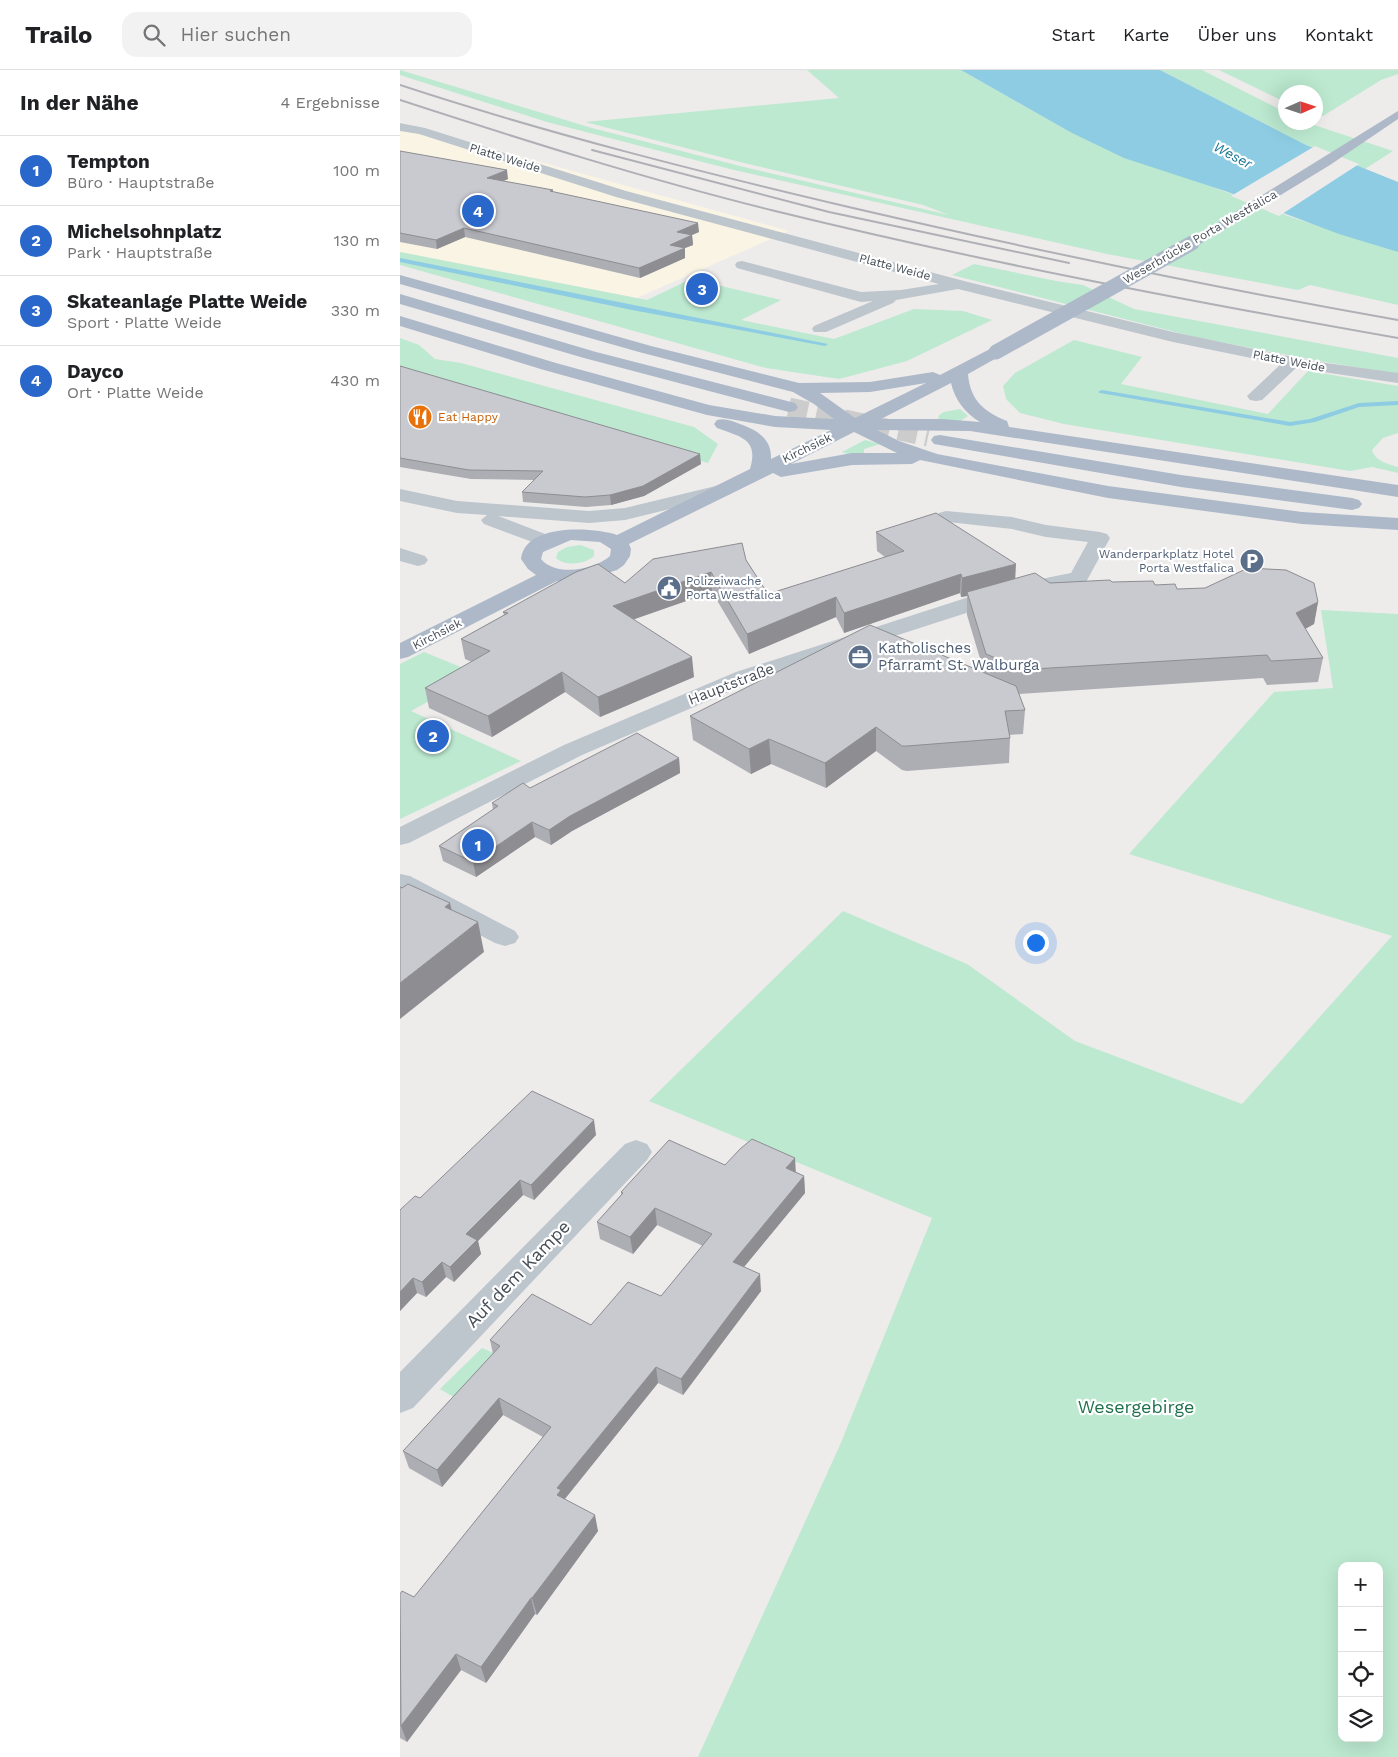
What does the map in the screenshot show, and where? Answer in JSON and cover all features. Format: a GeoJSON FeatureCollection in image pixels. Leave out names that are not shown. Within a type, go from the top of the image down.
{"type":"FeatureCollection","features":[{"type":"Feature","properties":{"kind":"main road","name":"Weserbrücke Porta Westfalica"},"geometry":{"type":"LineString","coordinates":[[996,352],[1207,234],[1326,162],[1398,114]]}},
{"type":"Feature","properties":{"kind":"main road"},"geometry":{"type":"LineString","coordinates":[[400,279],[645,349],[799,388],[820,400],[853,425],[893,445],[933,460]]}},
{"type":"Feature","properties":{"kind":"main road"},"geometry":{"type":"LineString","coordinates":[[400,299],[590,354],[789,407]]}},
{"type":"Feature","properties":{"kind":"main road"},"geometry":{"type":"LineString","coordinates":[[400,321],[610,383],[748,418],[853,425],[944,424],[1024,433],[1398,491]]}},
{"type":"Feature","properties":{"kind":"main road","name":"Kirchsiek"},"geometry":{"type":"LineString","coordinates":[[616,543],[996,352]]}},
{"type":"Feature","properties":{"kind":"main road"},"geometry":{"type":"LineString","coordinates":[[799,388],[870,386],[959,372],[959,384],[967,405],[985,418],[1024,433]]}},
{"type":"Feature","properties":{"kind":"main road"},"geometry":{"type":"LineString","coordinates":[[610,383],[649,404],[721,423],[752,434],[758,440],[763,453],[754,475]]}},
{"type":"Feature","properties":{"kind":"main road"},"geometry":{"type":"LineString","coordinates":[[928,438],[1181,481],[1398,509]]}},
{"type":"Feature","properties":{"kind":"main road"},"geometry":{"type":"LineString","coordinates":[[754,475],[852,459],[902,458],[933,460],[1108,492],[1302,518],[1398,524]]}},
{"type":"Feature","properties":{"kind":"main road"},"geometry":{"type":"LineString","coordinates":[[585,534],[598,535],[616,543],[621,549],[620,556],[615,562],[605,568],[581,575],[555,574],[535,565],[532,559],[533,553],[538,547],[546,541],[558,537],[585,534]]}},
{"type":"Feature","properties":{"kind":"main road","name":"Kirchsiek"},"geometry":{"type":"LineString","coordinates":[[400,632],[535,565]]}},
{"type":"Feature","properties":{"kind":"main road","name":"Kirchsiek"},"geometry":{"type":"LineString","coordinates":[[400,652],[555,574]]}},
{"type":"Feature","properties":{"kind":"street","name":"Platte Weide"},"geometry":{"type":"LineString","coordinates":[[400,127],[421,131],[621,194],[960,285],[1141,330],[1312,366],[1398,378]]}},
{"type":"Feature","properties":{"kind":"street"},"geometry":{"type":"LineString","coordinates":[[742,265],[861,297],[901,295],[960,285]]}},
{"type":"Feature","properties":{"kind":"street"},"geometry":{"type":"LineString","coordinates":[[879,282],[898,287],[960,285]]}},
{"type":"Feature","properties":{"kind":"street"},"geometry":{"type":"LineString","coordinates":[[960,285],[968,301],[1072,329]]}},
{"type":"Feature","properties":{"kind":"street"},"geometry":{"type":"LineString","coordinates":[[820,329],[901,295]]}},
{"type":"Feature","properties":{"kind":"street"},"geometry":{"type":"LineString","coordinates":[[1120,342],[1141,330]]}},
{"type":"Feature","properties":{"kind":"street"},"geometry":{"type":"LineString","coordinates":[[1256,396],[1294,362]]}},
{"type":"Feature","properties":{"kind":"street"},"geometry":{"type":"LineString","coordinates":[[400,495],[457,507],[589,517],[625,514],[724,490]]}},
{"type":"Feature","properties":{"kind":"street"},"geometry":{"type":"LineString","coordinates":[[457,507],[546,541]]}},
{"type":"Feature","properties":{"kind":"street","name":"Hauptstraße"},"geometry":{"type":"LineString","coordinates":[[400,837],[573,750],[744,677],[980,601],[1036,586],[1079,578],[1100,538],[1046,531],[1012,523],[946,517]]}},
{"type":"Feature","properties":{"kind":"street"},"geometry":{"type":"LineString","coordinates":[[868,637],[893,648]]}},
{"type":"Feature","properties":{"kind":"street"},"geometry":{"type":"LineString","coordinates":[[400,882],[505,937]]}},
{"type":"Feature","properties":{"kind":"street","name":"Auf dem Kampe"},"geometry":{"type":"LineString","coordinates":[[400,1397],[636,1152]]}},
{"type":"Feature","properties":{"kind":"shaded area"},"geometry":{"type":"Polygon","coordinates":[[[400,122],[789,231],[637,298],[400,252],[400,122]]]}},
{"type":"Feature","properties":{"kind":"green space"},"geometry":{"type":"Polygon","coordinates":[[[400,70],[592,128],[740,166],[949,215],[923,205],[740,162],[585,122],[839,98],[807,70],[961,70],[1070,132],[1288,216],[1398,252],[1398,305],[1310,285],[1298,290],[1107,254],[730,169],[547,122],[400,75],[400,70]]]}},
{"type":"Feature","properties":{"kind":"green space"},"geometry":{"type":"Polygon","coordinates":[[[1160,70],[1202,70],[1278,108],[1278,130],[1323,130],[1323,128],[1393,151],[1365,169],[1306,145],[1160,70]]]}},
{"type":"Feature","properties":{"kind":"green space"},"geometry":{"type":"Polygon","coordinates":[[[1219,70],[1398,70],[1398,74],[1381,80],[1323,116],[1323,85],[1278,85],[1278,99],[1219,70]]]}},
{"type":"Feature","properties":{"kind":"green space"},"geometry":{"type":"Polygon","coordinates":[[[400,252],[647,300],[691,279],[781,300],[741,320],[834,339],[914,309],[963,311],[992,320],[907,361],[839,379],[766,368],[400,265],[400,252]]]}},
{"type":"Feature","properties":{"kind":"green space"},"geometry":{"type":"Polygon","coordinates":[[[974,264],[1083,285],[1134,309],[1398,358],[1398,374],[1195,337],[952,275],[974,264]]]}},
{"type":"Feature","properties":{"kind":"green space"},"geometry":{"type":"Polygon","coordinates":[[[400,338],[419,345],[435,359],[461,363],[694,427],[718,444],[708,463],[400,374],[400,338]]]}},
{"type":"Feature","properties":{"kind":"green space"},"geometry":{"type":"Polygon","coordinates":[[[1074,340],[1142,357],[1121,384],[1268,414],[1308,371],[1398,386],[1398,433],[1383,438],[1372,450],[1379,459],[1398,467],[1398,473],[1372,467],[1350,471],[1064,424],[1020,413],[1006,399],[1003,386],[1015,373],[1074,340]]]}},
{"type":"Feature","properties":{"kind":"green space"},"geometry":{"type":"Polygon","coordinates":[[[960,409],[968,416],[960,421],[938,420],[939,415],[944,412],[960,409]]]}},
{"type":"Feature","properties":{"kind":"green space"},"geometry":{"type":"Polygon","coordinates":[[[865,440],[880,444],[864,449],[864,453],[850,455],[842,452],[865,440]]]}},
{"type":"Feature","properties":{"kind":"green space"},"geometry":{"type":"Polygon","coordinates":[[[580,545],[594,550],[594,556],[581,563],[565,563],[556,558],[558,552],[567,547],[580,545]]]}},
{"type":"Feature","properties":{"kind":"green space","name":"Wesergebirge"},"geometry":{"type":"Polygon","coordinates":[[[1321,610],[1398,614],[1398,1757],[698,1757],[840,1445],[932,1218],[649,1101],[843,911],[967,964],[1075,1041],[1242,1104],[1392,936],[1129,854],[1274,692],[1333,688],[1321,610]]]}},
{"type":"Feature","properties":{"kind":"green space"},"geometry":{"type":"Polygon","coordinates":[[[424,652],[478,674],[411,711],[521,761],[400,819],[400,664],[424,652]]]}},
{"type":"Feature","properties":{"kind":"green space"},"geometry":{"type":"Polygon","coordinates":[[[482,1348],[496,1354],[476,1410],[440,1389],[482,1348]]]}},
{"type":"Feature","properties":{"kind":"water","name":"Weser"},"geometry":{"type":"Polygon","coordinates":[[[961,70],[1160,70],[1306,145],[1398,182],[1398,252],[1339,234],[1225,191],[1124,158],[1070,132],[961,70]]]}},
{"type":"Feature","properties":{"kind":"pier"},"geometry":{"type":"Polygon","coordinates":[[[1315,146],[1359,164],[1279,216],[1231,196],[1315,146]]]}},
{"type":"Feature","properties":{"kind":"building"},"geometry":{"type":"Polygon","coordinates":[[[400,151],[507,170],[487,178],[553,190],[550,191],[698,223],[677,232],[692,235],[670,245],[685,248],[639,268],[464,228],[436,240],[400,233],[400,151]]]}},
{"type":"Feature","properties":{"kind":"building"},"geometry":{"type":"Polygon","coordinates":[[[400,366],[700,454],[643,486],[610,495],[585,497],[522,492],[543,471],[469,470],[400,458],[400,366]]]}},
{"type":"Feature","properties":{"kind":"building"},"geometry":{"type":"Polygon","coordinates":[[[936,513],[1016,564],[962,578],[961,574],[844,613],[836,597],[747,634],[711,572],[613,606],[692,657],[598,697],[562,672],[488,716],[425,688],[490,651],[461,639],[508,613],[503,612],[576,572],[598,564],[625,583],[653,559],[742,543],[746,560],[768,594],[904,551],[876,532],[936,513]]]}},
{"type":"Feature","properties":{"kind":"building"},"geometry":{"type":"Polygon","coordinates":[[[1248,568],[1286,570],[1314,583],[1318,602],[1296,613],[1323,658],[1271,661],[1267,655],[1017,670],[1012,665],[986,654],[967,592],[1035,573],[1050,583],[1110,580],[1112,582],[1153,581],[1155,585],[1175,584],[1177,589],[1205,588],[1248,568]]]}},
{"type":"Feature","properties":{"kind":"building"},"geometry":{"type":"Polygon","coordinates":[[[870,625],[1016,686],[1025,710],[1005,711],[1010,738],[902,746],[876,727],[825,763],[769,739],[749,749],[690,716],[870,625]]]}},
{"type":"Feature","properties":{"kind":"building"},"geometry":{"type":"Polygon","coordinates":[[[637,733],[679,758],[570,816],[549,830],[532,822],[473,862],[439,846],[498,806],[492,803],[523,783],[530,788],[637,733]]]}},
{"type":"Feature","properties":{"kind":"building"},"geometry":{"type":"Polygon","coordinates":[[[408,884],[450,903],[445,907],[478,922],[400,983],[400,887],[402,888],[408,884]]]}},
{"type":"Feature","properties":{"kind":"building"},"geometry":{"type":"Polygon","coordinates":[[[532,1091],[594,1120],[531,1185],[520,1180],[466,1234],[477,1240],[450,1267],[442,1262],[422,1282],[413,1278],[400,1292],[400,1210],[415,1196],[420,1198],[532,1091]]]}},
{"type":"Feature","properties":{"kind":"building"},"geometry":{"type":"Polygon","coordinates":[[[752,1139],[795,1158],[786,1168],[804,1176],[733,1262],[760,1274],[681,1379],[656,1367],[557,1488],[561,1490],[557,1495],[595,1515],[481,1667],[456,1654],[401,1726],[400,1594],[402,1591],[414,1597],[551,1427],[499,1398],[437,1470],[403,1451],[500,1346],[490,1340],[532,1294],[591,1325],[628,1282],[661,1296],[712,1234],[655,1208],[630,1237],[597,1222],[623,1193],[621,1192],[669,1140],[725,1165],[752,1139]]]}},
{"type":"Feature","properties":{"kind":"waterway"},"geometry":{"type":"LineString","coordinates":[[400,260],[632,308],[825,344]]}},
{"type":"Feature","properties":{"kind":"waterway"},"geometry":{"type":"LineString","coordinates":[[1102,392],[1290,424],[1313,420],[1359,405],[1398,403]]}},
{"type":"Feature","properties":{"kind":"tunnel"},"geometry":{"type":"LineString","coordinates":[[789,407],[928,437]]}},
{"type":"Feature","properties":{"kind":"railway"},"geometry":{"type":"LineString","coordinates":[[400,85],[512,120],[625,151],[853,208],[1125,268],[1398,320]]}},
{"type":"Feature","properties":{"kind":"railway"},"geometry":{"type":"LineString","coordinates":[[400,100],[631,172],[724,198],[849,229],[1083,279],[1398,338]]}},
{"type":"Feature","properties":{"kind":"railway"},"geometry":{"type":"LineString","coordinates":[[592,150],[829,212],[1069,263]]}},
{"type":"Feature","properties":{"kind":"place","name":"Dayco"},"geometry":{"type":"Point","coordinates":[478,211]}},
{"type":"Feature","properties":{"kind":"place","name":"Skateanlage Platte Weide"},"geometry":{"type":"Point","coordinates":[702,289]}},
{"type":"Feature","properties":{"kind":"place","name":"Eat Happy"},"geometry":{"type":"Point","coordinates":[420,417]}},
{"type":"Feature","properties":{"kind":"place","name":"Wanderparkplatz Hotel Porta Westfalica"},"geometry":{"type":"Point","coordinates":[1252,561]}},
{"type":"Feature","properties":{"kind":"place","name":"Polizeiwache Porta Westfalica"},"geometry":{"type":"Point","coordinates":[669,588]}},
{"type":"Feature","properties":{"kind":"place","name":"Katholisches Pfarramt St. Walburga"},"geometry":{"type":"Point","coordinates":[860,657]}},
{"type":"Feature","properties":{"kind":"place","name":"Michelsohnplatz"},"geometry":{"type":"Point","coordinates":[433,736]}},
{"type":"Feature","properties":{"kind":"place","name":"Tempton"},"geometry":{"type":"Point","coordinates":[478,845]}}]}
